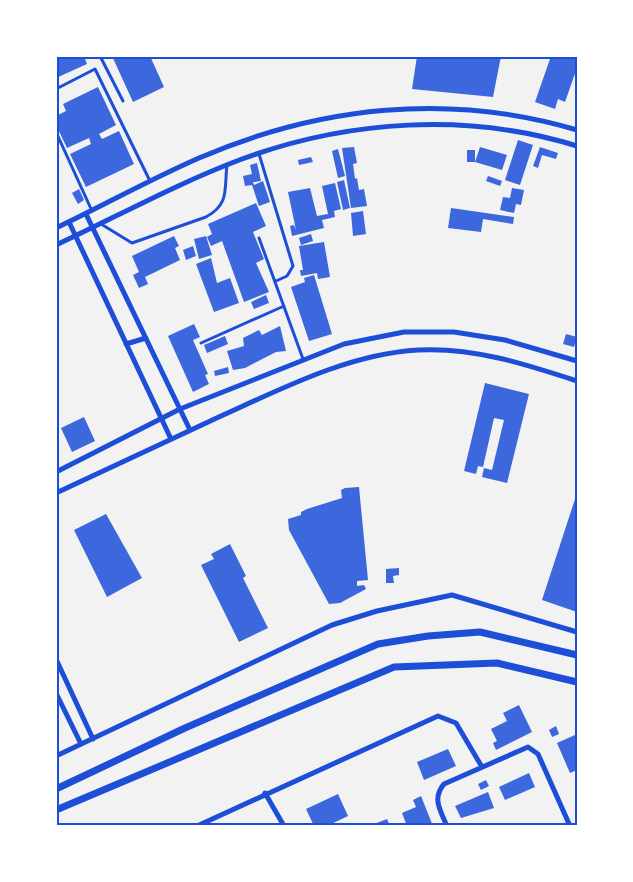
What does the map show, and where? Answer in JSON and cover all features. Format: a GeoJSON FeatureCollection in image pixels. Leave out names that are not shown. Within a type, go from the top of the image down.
{"type":"FeatureCollection","features":[{"type":"Feature","properties":{"kind":"street"},"geometry":{"type":"LineString","coordinates":[[56,228],[199,158],[276,129],[333,116],[410,108],[478,109],[550,122],[577,130]]}},
{"type":"Feature","properties":{"kind":"street"},"geometry":{"type":"LineString","coordinates":[[56,245],[227,165],[312,138],[423,124],[463,124],[521,132],[577,146]]}},
{"type":"Feature","properties":{"kind":"street"},"geometry":{"type":"LineString","coordinates":[[86,214],[190,430]]}},
{"type":"Feature","properties":{"kind":"street"},"geometry":{"type":"LineString","coordinates":[[69,222],[171,439]]}},
{"type":"Feature","properties":{"kind":"street"},"geometry":{"type":"LineString","coordinates":[[56,472],[180,409],[344,344],[404,332],[454,332],[505,340],[577,362]]}},
{"type":"Feature","properties":{"kind":"street"},"geometry":{"type":"LineString","coordinates":[[126,344],[146,338]]}},
{"type":"Feature","properties":{"kind":"street"},"geometry":{"type":"LineString","coordinates":[[56,493],[283,388],[347,364],[390,352],[419,350],[464,351],[502,358],[577,380]]}},
{"type":"Feature","properties":{"kind":"street"},"geometry":{"type":"LineString","coordinates":[[56,756],[332,625],[378,611],[452,595],[577,632]]}},
{"type":"Feature","properties":{"kind":"street"},"geometry":{"type":"LineString","coordinates":[[56,789],[185,728],[378,644],[428,636],[480,632],[577,655]]}},
{"type":"Feature","properties":{"kind":"street"},"geometry":{"type":"LineString","coordinates":[[56,658],[93,739]]}},
{"type":"Feature","properties":{"kind":"street"},"geometry":{"type":"LineString","coordinates":[[56,810],[394,667],[497,663],[577,682]]}},
{"type":"Feature","properties":{"kind":"street"},"geometry":{"type":"LineString","coordinates":[[56,693],[82,744]]}},
{"type":"Feature","properties":{"kind":"street"},"geometry":{"type":"LineString","coordinates":[[197,826],[438,716],[456,723],[482,767]]}},
{"type":"Feature","properties":{"kind":"street"},"geometry":{"type":"LineString","coordinates":[[447,826],[437,804],[437,791],[444,784],[528,747],[538,754],[570,826]]}},
{"type":"Feature","properties":{"kind":"street"},"geometry":{"type":"LineString","coordinates":[[266,793],[284,826]]}},
{"type":"Feature","properties":{"kind":"lane"},"geometry":{"type":"LineString","coordinates":[[100,56],[122,101]]}},
{"type":"Feature","properties":{"kind":"lane"},"geometry":{"type":"LineString","coordinates":[[56,89],[95,69],[150,182]]}},
{"type":"Feature","properties":{"kind":"lane"},"geometry":{"type":"LineString","coordinates":[[56,132],[92,211]]}},
{"type":"Feature","properties":{"kind":"lane"},"geometry":{"type":"LineString","coordinates":[[258,154],[293,266],[287,276],[276,281]]}},
{"type":"Feature","properties":{"kind":"lane"},"geometry":{"type":"LineString","coordinates":[[101,223],[132,244],[206,217],[216,212],[225,199],[227,165]]}},
{"type":"Feature","properties":{"kind":"lane"},"geometry":{"type":"LineString","coordinates":[[258,238],[276,281],[303,359]]}},
{"type":"Feature","properties":{"kind":"lane"},"geometry":{"type":"LineString","coordinates":[[201,343],[284,306]]}},
{"type":"Feature","properties":{"kind":"building"},"geometry":{"type":"Polygon","coordinates":[[[56,56],[84,56],[87,64],[56,78],[56,56]]]}},
{"type":"Feature","properties":{"kind":"building"},"geometry":{"type":"Polygon","coordinates":[[[112,56],[150,56],[164,87],[133,102],[112,56]]]}},
{"type":"Feature","properties":{"kind":"building"},"geometry":{"type":"Polygon","coordinates":[[[417,56],[501,56],[493,97],[412,89],[417,56]]]}},
{"type":"Feature","properties":{"kind":"building"},"geometry":{"type":"Polygon","coordinates":[[[551,56],[577,56],[577,68],[565,102],[558,99],[555,109],[535,102],[551,56]]]}},
{"type":"Feature","properties":{"kind":"building"},"geometry":{"type":"Polygon","coordinates":[[[98,87],[116,125],[99,134],[102,139],[119,131],[134,164],[86,187],[70,154],[91,144],[89,138],[67,148],[56,125],[56,116],[66,111],[63,104],[98,87]]]}},
{"type":"Feature","properties":{"kind":"building"},"geometry":{"type":"Polygon","coordinates":[[[518,140],[533,145],[520,185],[505,180],[518,140]]]}},
{"type":"Feature","properties":{"kind":"building"},"geometry":{"type":"Polygon","coordinates":[[[354,147],[357,163],[353,164],[355,179],[357,178],[359,190],[364,189],[367,206],[351,208],[342,148],[354,147]]]}},
{"type":"Feature","properties":{"kind":"building"},"geometry":{"type":"Polygon","coordinates":[[[480,147],[507,155],[502,170],[475,162],[480,147]]]}},
{"type":"Feature","properties":{"kind":"building"},"geometry":{"type":"Polygon","coordinates":[[[540,147],[558,153],[556,159],[542,155],[538,168],[533,166],[540,147]]]}},
{"type":"Feature","properties":{"kind":"building"},"geometry":{"type":"Polygon","coordinates":[[[338,149],[345,176],[338,178],[332,151],[338,149]]]}},
{"type":"Feature","properties":{"kind":"building"},"geometry":{"type":"Polygon","coordinates":[[[467,150],[475,150],[475,162],[467,162],[467,150]]]}},
{"type":"Feature","properties":{"kind":"building"},"geometry":{"type":"Polygon","coordinates":[[[311,157],[313,162],[299,165],[298,160],[311,157]]]}},
{"type":"Feature","properties":{"kind":"building"},"geometry":{"type":"Polygon","coordinates":[[[257,163],[261,181],[253,182],[254,185],[263,181],[270,202],[259,206],[252,185],[245,186],[243,176],[252,174],[250,165],[257,163]]]}},
{"type":"Feature","properties":{"kind":"building"},"geometry":{"type":"Polygon","coordinates":[[[488,176],[502,181],[500,186],[486,181],[488,176]]]}},
{"type":"Feature","properties":{"kind":"building"},"geometry":{"type":"Polygon","coordinates":[[[344,180],[350,208],[343,210],[337,182],[344,180]]]}},
{"type":"Feature","properties":{"kind":"building"},"geometry":{"type":"Polygon","coordinates":[[[335,183],[341,209],[334,211],[335,217],[322,220],[324,228],[292,236],[290,226],[294,225],[296,230],[288,192],[310,188],[317,216],[328,214],[322,186],[335,183]]]}},
{"type":"Feature","properties":{"kind":"building"},"geometry":{"type":"Polygon","coordinates":[[[512,188],[524,190],[521,205],[516,204],[514,213],[500,210],[503,197],[510,198],[512,188]]]}},
{"type":"Feature","properties":{"kind":"building"},"geometry":{"type":"Polygon","coordinates":[[[79,189],[84,200],[78,204],[72,193],[79,189]]]}},
{"type":"Feature","properties":{"kind":"building"},"geometry":{"type":"Polygon","coordinates":[[[256,203],[266,226],[253,232],[264,259],[256,263],[269,292],[244,302],[222,241],[211,246],[207,237],[212,234],[208,224],[256,203]]]}},
{"type":"Feature","properties":{"kind":"building"},"geometry":{"type":"Polygon","coordinates":[[[451,208],[514,217],[513,224],[483,219],[481,232],[448,228],[451,208]]]}},
{"type":"Feature","properties":{"kind":"building"},"geometry":{"type":"Polygon","coordinates":[[[363,211],[366,234],[353,236],[351,213],[363,211]]]}},
{"type":"Feature","properties":{"kind":"building"},"geometry":{"type":"Polygon","coordinates":[[[311,234],[313,241],[301,245],[299,238],[311,234]]]}},
{"type":"Feature","properties":{"kind":"building"},"geometry":{"type":"Polygon","coordinates":[[[174,236],[179,246],[175,248],[180,260],[145,277],[148,284],[139,288],[133,275],[139,272],[132,256],[174,236]]]}},
{"type":"Feature","properties":{"kind":"building"},"geometry":{"type":"Polygon","coordinates":[[[206,236],[212,255],[199,259],[194,239],[206,236]]]}},
{"type":"Feature","properties":{"kind":"building"},"geometry":{"type":"Polygon","coordinates":[[[324,242],[330,277],[318,279],[317,273],[301,276],[300,270],[303,270],[299,246],[324,242]]]}},
{"type":"Feature","properties":{"kind":"building"},"geometry":{"type":"Polygon","coordinates":[[[193,246],[196,256],[186,260],[183,250],[193,246]]]}},
{"type":"Feature","properties":{"kind":"building"},"geometry":{"type":"Polygon","coordinates":[[[211,258],[217,283],[230,278],[239,303],[214,312],[196,264],[211,258]]]}},
{"type":"Feature","properties":{"kind":"building"},"geometry":{"type":"Polygon","coordinates":[[[314,275],[332,334],[309,341],[291,287],[305,282],[304,278],[314,275]]]}},
{"type":"Feature","properties":{"kind":"building"},"geometry":{"type":"Polygon","coordinates":[[[266,295],[269,303],[254,309],[251,302],[266,295]]]}},
{"type":"Feature","properties":{"kind":"building"},"geometry":{"type":"Polygon","coordinates":[[[194,324],[200,337],[193,340],[208,374],[205,375],[209,384],[193,392],[168,336],[194,324]]]}},
{"type":"Feature","properties":{"kind":"building"},"geometry":{"type":"Polygon","coordinates":[[[280,326],[286,351],[276,352],[245,368],[233,370],[227,351],[244,346],[243,338],[259,330],[262,335],[280,326]]]}},
{"type":"Feature","properties":{"kind":"building"},"geometry":{"type":"Polygon","coordinates":[[[566,334],[577,337],[574,347],[563,344],[566,334]]]}},
{"type":"Feature","properties":{"kind":"building"},"geometry":{"type":"Polygon","coordinates":[[[225,336],[228,344],[207,353],[204,345],[225,336]]]}},
{"type":"Feature","properties":{"kind":"building"},"geometry":{"type":"Polygon","coordinates":[[[228,367],[229,373],[215,376],[214,371],[228,367]]]}},
{"type":"Feature","properties":{"kind":"building"},"geometry":{"type":"Polygon","coordinates":[[[485,383],[529,394],[507,483],[482,477],[484,468],[492,470],[504,420],[494,418],[483,467],[478,466],[476,474],[464,471],[485,383]]]}},
{"type":"Feature","properties":{"kind":"building"},"geometry":{"type":"Polygon","coordinates":[[[84,417],[95,441],[72,452],[61,428],[84,417]]]}},
{"type":"Feature","properties":{"kind":"building"},"geometry":{"type":"Polygon","coordinates":[[[359,487],[368,580],[357,581],[357,586],[364,585],[366,589],[340,603],[329,604],[289,530],[288,519],[301,515],[301,512],[307,509],[342,498],[341,490],[345,488],[359,487]]]}},
{"type":"Feature","properties":{"kind":"building"},"geometry":{"type":"Polygon","coordinates":[[[577,496],[577,612],[542,600],[577,496]]]}},
{"type":"Feature","properties":{"kind":"building"},"geometry":{"type":"Polygon","coordinates":[[[106,514],[142,578],[107,597],[74,530],[106,514]]]}},
{"type":"Feature","properties":{"kind":"building"},"geometry":{"type":"Polygon","coordinates":[[[230,544],[246,576],[243,578],[268,628],[239,642],[201,565],[214,559],[211,554],[230,544]]]}},
{"type":"Feature","properties":{"kind":"building"},"geometry":{"type":"Polygon","coordinates":[[[399,568],[399,575],[393,576],[394,583],[386,583],[386,569],[399,568]]]}},
{"type":"Feature","properties":{"kind":"building"},"geometry":{"type":"Polygon","coordinates":[[[519,705],[532,732],[496,750],[493,743],[497,741],[491,729],[507,721],[503,713],[519,705]]]}},
{"type":"Feature","properties":{"kind":"building"},"geometry":{"type":"Polygon","coordinates":[[[556,726],[559,734],[552,737],[549,730],[556,726]]]}},
{"type":"Feature","properties":{"kind":"building"},"geometry":{"type":"Polygon","coordinates":[[[575,735],[577,740],[577,770],[570,773],[557,743],[575,735]]]}},
{"type":"Feature","properties":{"kind":"building"},"geometry":{"type":"Polygon","coordinates":[[[448,749],[456,766],[424,780],[417,762],[448,749]]]}},
{"type":"Feature","properties":{"kind":"building"},"geometry":{"type":"Polygon","coordinates":[[[529,773],[535,787],[505,800],[499,787],[529,773]]]}},
{"type":"Feature","properties":{"kind":"building"},"geometry":{"type":"Polygon","coordinates":[[[486,780],[489,786],[481,790],[478,784],[486,780]]]}},
{"type":"Feature","properties":{"kind":"building"},"geometry":{"type":"Polygon","coordinates":[[[488,792],[494,808],[461,818],[455,806],[488,792]]]}},
{"type":"Feature","properties":{"kind":"building"},"geometry":{"type":"Polygon","coordinates":[[[338,794],[348,816],[327,826],[314,826],[306,809],[338,794]]]}},
{"type":"Feature","properties":{"kind":"building"},"geometry":{"type":"Polygon","coordinates":[[[421,796],[433,826],[407,826],[402,813],[416,807],[413,800],[421,796]]]}},
{"type":"Feature","properties":{"kind":"building"},"geometry":{"type":"Polygon","coordinates":[[[387,819],[390,826],[375,826],[374,824],[387,819]]]}}]}
